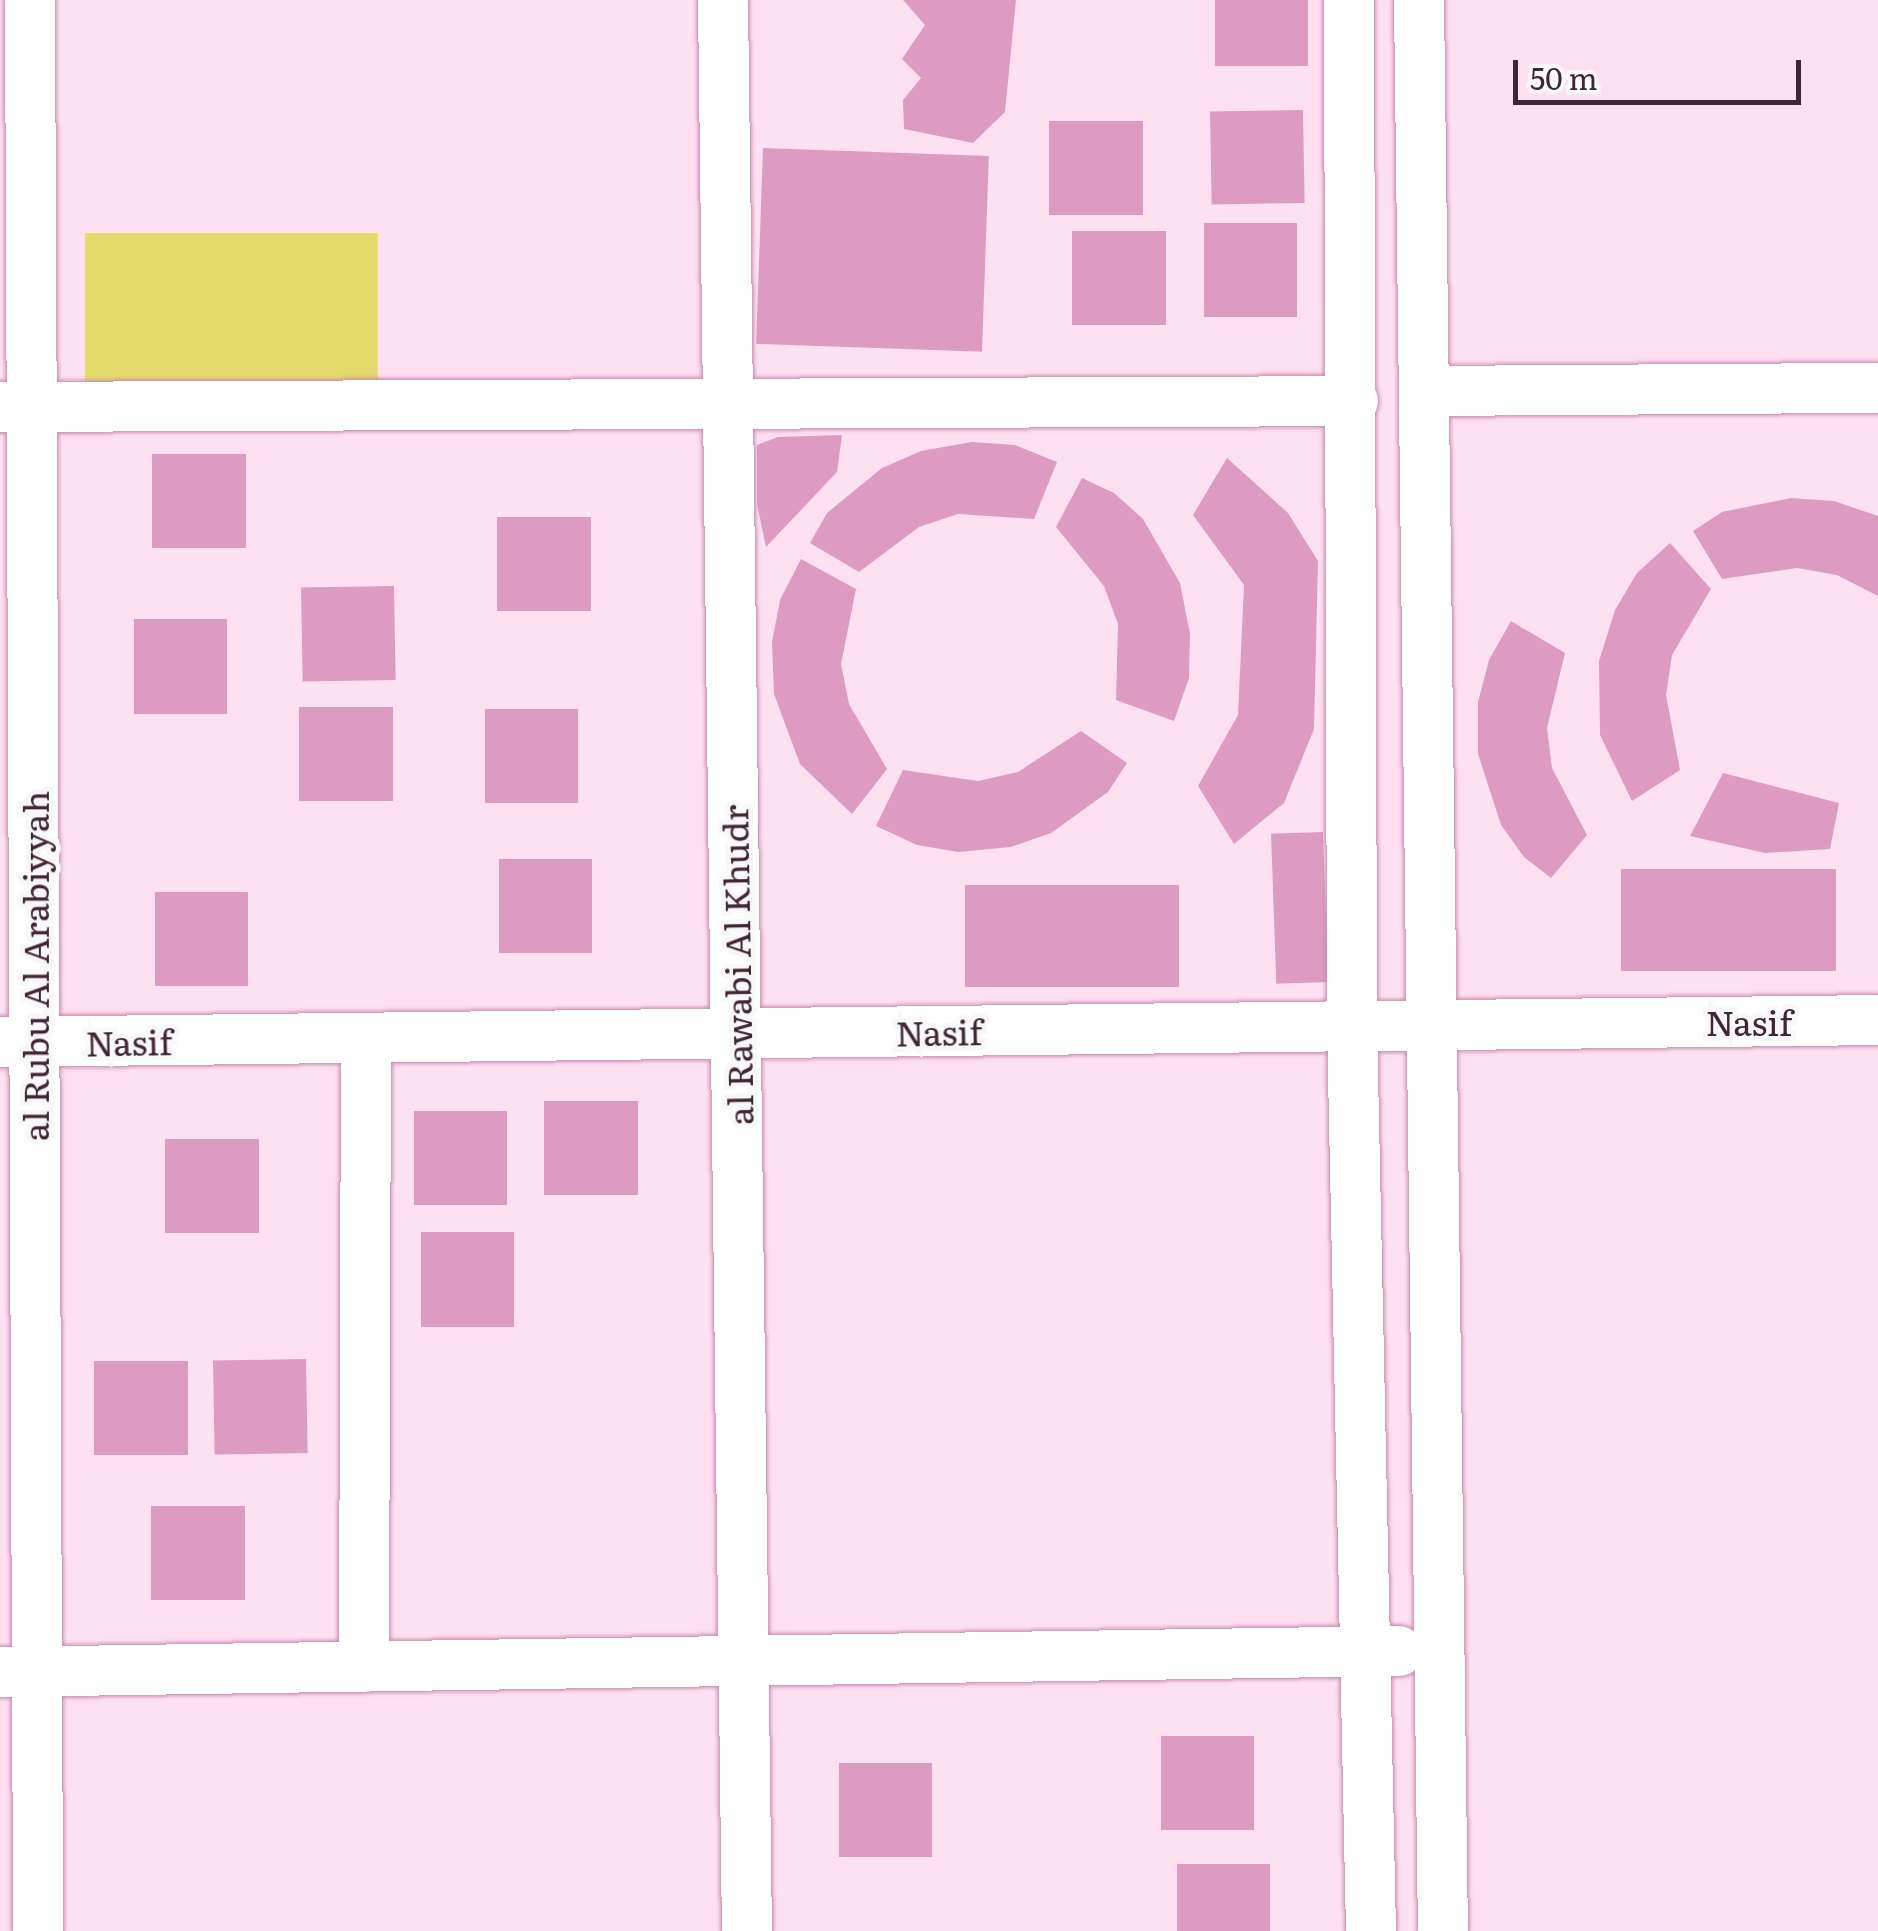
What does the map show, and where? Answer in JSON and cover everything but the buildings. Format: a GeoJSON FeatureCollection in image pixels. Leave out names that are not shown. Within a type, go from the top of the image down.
{"type":"FeatureCollection","features":[{"type":"Feature","properties":{"kind":"street","name":"al Rubu Al Arabiyyah"},"geometry":{"type":"LineString","coordinates":[[30,0],[16,406],[19,1672],[38,1931]]}},
{"type":"Feature","properties":{"kind":"street","name":"al Rawabi Al Khudr"},"geometry":{"type":"LineString","coordinates":[[723,0],[747,1931]]}},
{"type":"Feature","properties":{"kind":"street"},"geometry":{"type":"LineString","coordinates":[[1349,0],[1352,1025],[1371,1931]]}},
{"type":"Feature","properties":{"kind":"street"},"geometry":{"type":"LineString","coordinates":[[1419,0],[1443,1931]]}},
{"type":"Feature","properties":{"kind":"street"},"geometry":{"type":"LineString","coordinates":[[1424,391],[1878,388]]}},
{"type":"Feature","properties":{"kind":"street"},"geometry":{"type":"LineString","coordinates":[[16,406],[1353,401]]}},
{"type":"Feature","properties":{"kind":"street","name":"Nasif"},"geometry":{"type":"LineString","coordinates":[[17,1042],[1878,1020]]}},
{"type":"Feature","properties":{"kind":"street"},"geometry":{"type":"LineString","coordinates":[[364,1667],[366,1038]]}},
{"type":"Feature","properties":{"kind":"street"},"geometry":{"type":"LineString","coordinates":[[19,1672],[1440,1650]]}},
{"type":"Feature","properties":{"kind":"shaded area"},"geometry":{"type":"Polygon","coordinates":[[[85,233],[378,233],[378,385],[85,385],[85,233]]]}}]}
